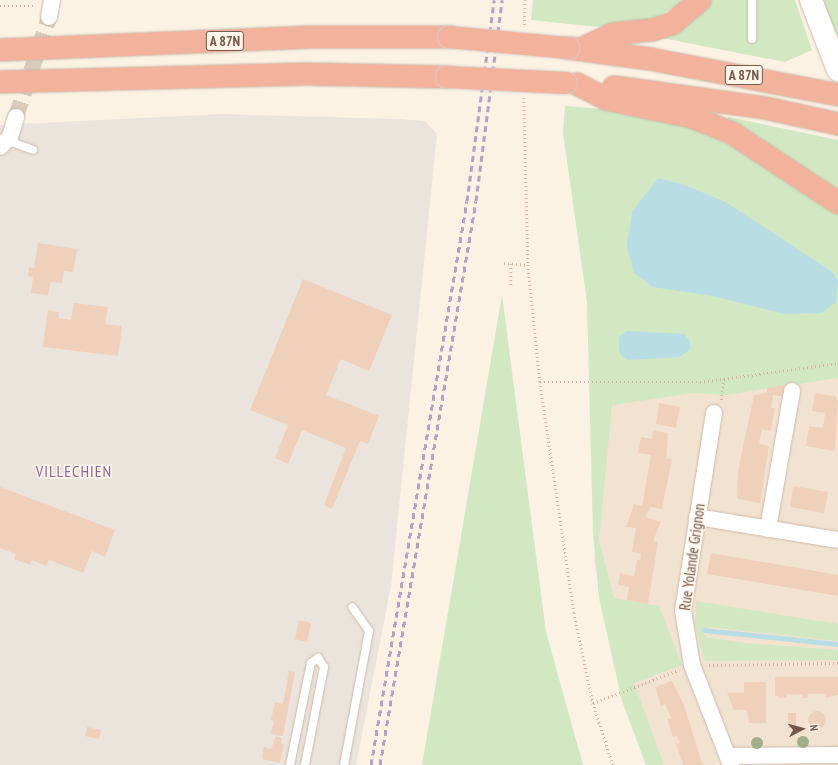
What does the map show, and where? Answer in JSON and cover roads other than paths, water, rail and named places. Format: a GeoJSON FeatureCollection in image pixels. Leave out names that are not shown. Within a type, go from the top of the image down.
{"type":"FeatureCollection","features":[{"type":"Feature","properties":{"kind":"highway"},"geometry":{"type":"LineString","coordinates":[[575,48],[613,34],[652,30],[672,23],[700,0]]}},
{"type":"Feature","properties":{"kind":"highway","name":"A 87N"},"geometry":{"type":"LineString","coordinates":[[0,50],[307,37],[449,38],[575,48],[838,94]]}},
{"type":"Feature","properties":{"kind":"highway","name":"A 87N"},"geometry":{"type":"LineString","coordinates":[[4,85],[306,74],[447,77],[571,83],[687,96],[838,124]]}},
{"type":"Feature","properties":{"kind":"highway"},"geometry":{"type":"LineString","coordinates":[[571,83],[606,99],[692,117],[732,133],[838,203]]}},
{"type":"Feature","properties":{"kind":"main road"},"geometry":{"type":"LineString","coordinates":[[811,0],[838,70]]}},
{"type":"Feature","properties":{"kind":"street"},"geometry":{"type":"LineString","coordinates":[[3,144],[16,117]]}},
{"type":"Feature","properties":{"kind":"street"},"geometry":{"type":"LineString","coordinates":[[768,529],[792,391]]}},
{"type":"Feature","properties":{"kind":"street","name":"Rue Yolande Grignon"},"geometry":{"type":"LineString","coordinates":[[714,413],[683,611],[692,665],[729,761]]}},
{"type":"Feature","properties":{"kind":"street"},"geometry":{"type":"LineString","coordinates":[[697,517],[838,540]]}},
{"type":"Feature","properties":{"kind":"street"},"geometry":{"type":"LineString","coordinates":[[729,761],[838,756]]}},
{"type":"Feature","properties":{"kind":"lane"},"geometry":{"type":"LineString","coordinates":[[752,0],[752,39]]}},
{"type":"Feature","properties":{"kind":"lane"},"geometry":{"type":"LineString","coordinates":[[3,144],[33,150]]}},
{"type":"Feature","properties":{"kind":"lane"},"geometry":{"type":"LineString","coordinates":[[344,765],[369,631],[352,607]]}},
{"type":"Feature","properties":{"kind":"lane"},"geometry":{"type":"LineString","coordinates":[[290,765],[311,663],[318,658],[324,667],[305,765]]}},
{"type":"Feature","properties":{"kind":"water"},"geometry":{"type":"Polygon","coordinates":[[[658,178],[685,185],[727,203],[831,271],[838,280],[836,302],[822,313],[785,314],[713,296],[653,287],[634,273],[627,246],[632,212],[658,178]]]}},
{"type":"Feature","properties":{"kind":"water"},"geometry":{"type":"Polygon","coordinates":[[[627,331],[684,334],[690,341],[690,350],[679,357],[628,360],[620,354],[619,346],[619,337],[627,331]]]}},
{"type":"Feature","properties":{"kind":"waterway"},"geometry":{"type":"LineString","coordinates":[[704,630],[838,644]]}},
{"type":"Feature","properties":{"kind":"tunnel"},"geometry":{"type":"LineString","coordinates":[[16,117],[49,17]]}},
{"type":"Feature","properties":{"kind":"railway"},"geometry":{"type":"LineString","coordinates":[[371,765],[467,201],[494,0]]}},
{"type":"Feature","properties":{"kind":"railway"},"geometry":{"type":"LineString","coordinates":[[380,765],[476,201],[502,0]]}},
{"type":"Feature","properties":{"kind":"district","name":"VILLECHIEN"},"geometry":{"type":"Point","coordinates":[74,471]}}]}
